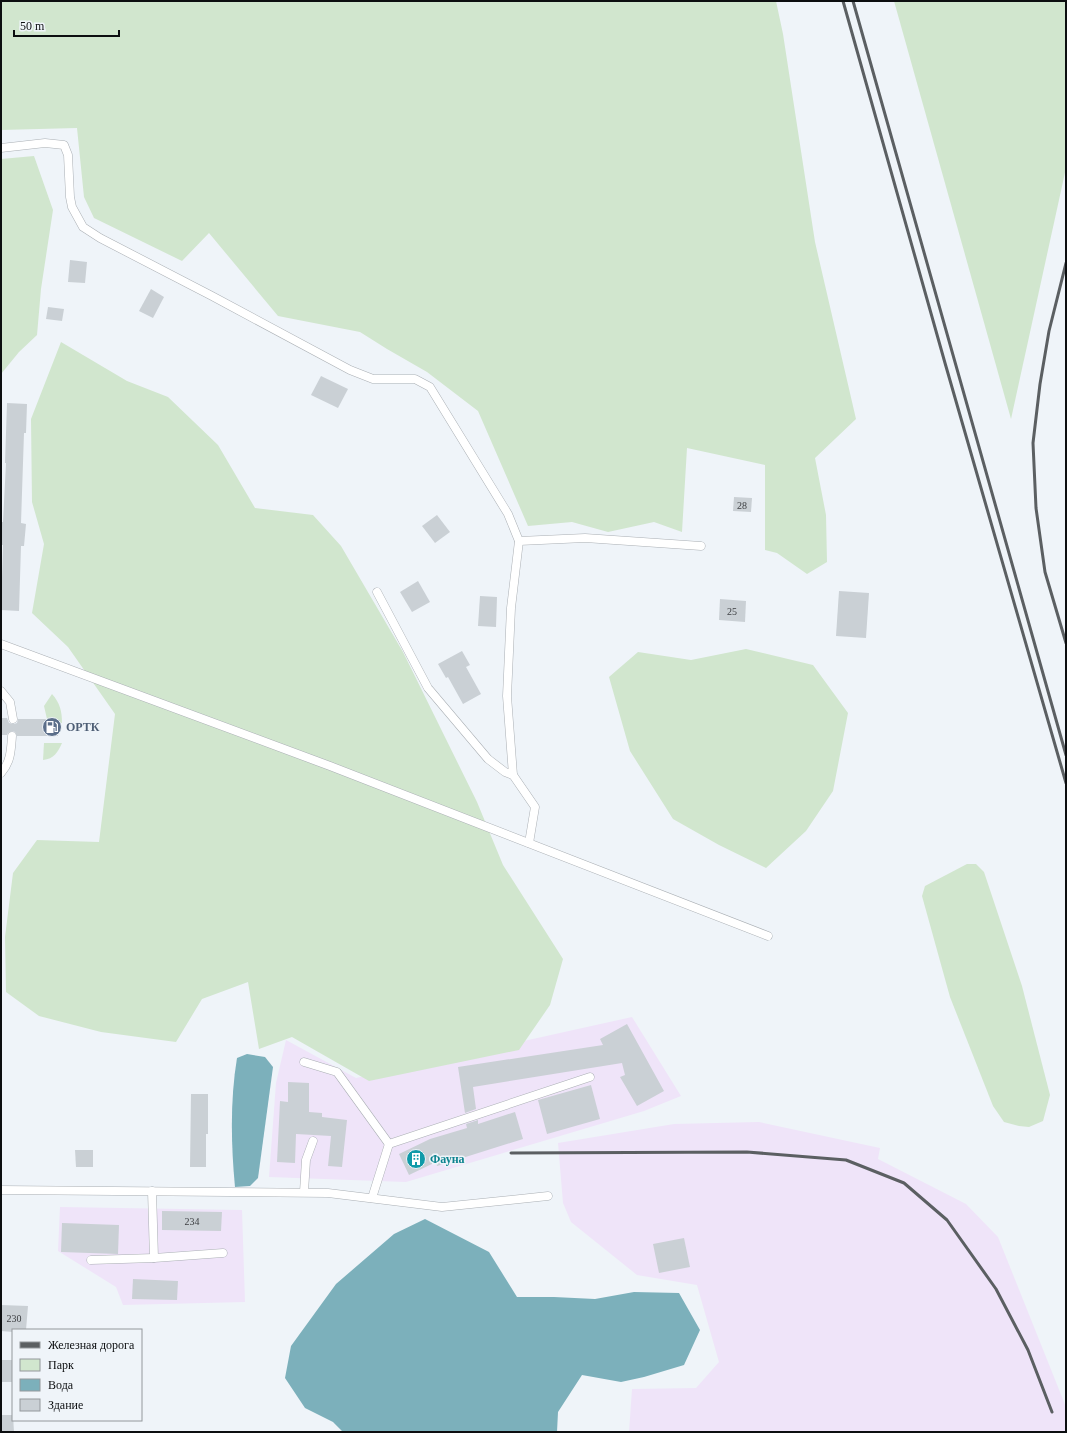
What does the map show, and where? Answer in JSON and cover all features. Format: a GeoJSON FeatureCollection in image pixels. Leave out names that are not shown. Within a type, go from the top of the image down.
{"type":"FeatureCollection","features":[{"type":"Feature","properties":{"kind":"lane"},"geometry":{"type":"LineString","coordinates":[[1,148],[45,143],[64,145],[68,155],[70,197],[72,207],[83,227],[100,238],[350,370],[373,379],[415,379],[430,387],[508,514],[519,541],[511,608],[507,696],[513,775],[535,807],[529,843]]}},
{"type":"Feature","properties":{"kind":"lane"},"geometry":{"type":"LineString","coordinates":[[519,541],[585,538],[701,546]]}},
{"type":"Feature","properties":{"kind":"lane"},"geometry":{"type":"LineString","coordinates":[[377,592],[428,688],[488,759],[505,772],[513,775]]}},
{"type":"Feature","properties":{"kind":"lane"},"geometry":{"type":"LineString","coordinates":[[1,644],[322,764],[768,936]]}},
{"type":"Feature","properties":{"kind":"lane"},"geometry":{"type":"LineString","coordinates":[[1,691],[10,702],[13,718]]}},
{"type":"Feature","properties":{"kind":"lane"},"geometry":{"type":"LineString","coordinates":[[1,773],[6,767],[11,754],[12,736]]}},
{"type":"Feature","properties":{"kind":"lane"},"geometry":{"type":"LineString","coordinates":[[304,1062],[337,1072],[389,1144]]}},
{"type":"Feature","properties":{"kind":"lane"},"geometry":{"type":"LineString","coordinates":[[389,1144],[590,1077]]}},
{"type":"Feature","properties":{"kind":"lane"},"geometry":{"type":"LineString","coordinates":[[304,1192],[306,1160],[313,1141]]}},
{"type":"Feature","properties":{"kind":"lane"},"geometry":{"type":"LineString","coordinates":[[372,1198],[389,1144]]}},
{"type":"Feature","properties":{"kind":"lane"},"geometry":{"type":"LineString","coordinates":[[1,1190],[304,1192],[328,1193],[442,1207],[548,1196]]}},
{"type":"Feature","properties":{"kind":"lane"},"geometry":{"type":"LineString","coordinates":[[152,1191],[154,1258]]}},
{"type":"Feature","properties":{"kind":"lane"},"geometry":{"type":"LineString","coordinates":[[91,1260],[154,1258],[223,1253]]}},
{"type":"Feature","properties":{"kind":"shaded area"},"geometry":{"type":"Polygon","coordinates":[[[632,1017],[681,1096],[644,1111],[406,1182],[269,1177],[276,1083],[286,1040],[356,1078],[632,1017]]]}},
{"type":"Feature","properties":{"kind":"shaded area"},"geometry":{"type":"Polygon","coordinates":[[[759,1122],[880,1148],[878,1159],[966,1204],[998,1237],[1066,1407],[1066,1432],[629,1432],[632,1389],[696,1388],[719,1362],[697,1285],[637,1275],[571,1222],[563,1203],[558,1143],[674,1124],[759,1122]]]}},
{"type":"Feature","properties":{"kind":"shaded area"},"geometry":{"type":"Polygon","coordinates":[[[60,1207],[242,1210],[245,1302],[123,1305],[116,1287],[58,1251],[60,1207]]]}},
{"type":"Feature","properties":{"kind":"green space"},"geometry":{"type":"Polygon","coordinates":[[[1,1],[776,1],[783,34],[815,242],[856,419],[815,458],[826,515],[827,562],[807,574],[777,553],[765,550],[765,465],[687,448],[682,532],[654,522],[608,532],[572,522],[528,526],[478,411],[427,372],[360,332],[278,316],[209,233],[182,261],[94,218],[84,197],[77,128],[1,130],[1,1]]]}},
{"type":"Feature","properties":{"kind":"green space"},"geometry":{"type":"Polygon","coordinates":[[[894,1],[1066,1],[1066,168],[1011,419],[894,1]]]}},
{"type":"Feature","properties":{"kind":"green space"},"geometry":{"type":"Polygon","coordinates":[[[34,156],[53,210],[41,289],[37,335],[19,352],[1,374],[1,159],[34,156]]]}},
{"type":"Feature","properties":{"kind":"green space"},"geometry":{"type":"Polygon","coordinates":[[[61,342],[127,381],[168,397],[218,445],[255,508],[313,515],[341,546],[403,652],[477,802],[503,865],[563,959],[550,1005],[519,1050],[369,1081],[292,1037],[259,1049],[248,982],[202,999],[176,1042],[101,1032],[39,1016],[6,992],[5,937],[13,873],[37,840],[99,842],[115,714],[68,647],[32,613],[44,544],[32,502],[31,419],[61,342]]]}},
{"type":"Feature","properties":{"kind":"green space"},"geometry":{"type":"Polygon","coordinates":[[[746,649],[813,665],[848,713],[833,791],[806,831],[766,868],[719,845],[673,819],[630,751],[609,677],[638,652],[691,660],[746,649]]]}},
{"type":"Feature","properties":{"kind":"green space"},"geometry":{"type":"Polygon","coordinates":[[[52,694],[60,707],[62,723],[58,723],[58,719],[47,719],[44,706],[52,694]]]}},
{"type":"Feature","properties":{"kind":"green space"},"geometry":{"type":"Polygon","coordinates":[[[44,743],[62,743],[55,754],[50,758],[43,760],[44,743]]]}},
{"type":"Feature","properties":{"kind":"green space"},"geometry":{"type":"Polygon","coordinates":[[[967,864],[976,864],[984,872],[1022,986],[1050,1095],[1043,1121],[1029,1127],[1004,1122],[993,1106],[950,997],[922,896],[925,886],[967,864]]]}},
{"type":"Feature","properties":{"kind":"water"},"geometry":{"type":"Polygon","coordinates":[[[247,1054],[265,1057],[273,1067],[258,1178],[250,1186],[235,1187],[232,1139],[233,1090],[237,1058],[247,1054]]]}},
{"type":"Feature","properties":{"kind":"water"},"geometry":{"type":"Polygon","coordinates":[[[425,1219],[489,1252],[517,1297],[595,1299],[634,1292],[679,1293],[700,1330],[684,1365],[621,1382],[582,1375],[558,1412],[557,1432],[343,1432],[333,1422],[305,1408],[285,1378],[291,1346],[336,1284],[394,1234],[425,1219]]]}},
{"type":"Feature","properties":{"kind":"building"},"geometry":{"type":"Polygon","coordinates":[[[70,260],[87,262],[85,283],[68,282],[70,260]]]}},
{"type":"Feature","properties":{"kind":"building"},"geometry":{"type":"Polygon","coordinates":[[[151,289],[164,297],[153,318],[139,311],[151,289]]]}},
{"type":"Feature","properties":{"kind":"building"},"geometry":{"type":"Polygon","coordinates":[[[48,307],[64,309],[62,321],[46,319],[48,307]]]}},
{"type":"Feature","properties":{"kind":"building"},"geometry":{"type":"Polygon","coordinates":[[[321,376],[348,389],[338,408],[311,395],[321,376]]]}},
{"type":"Feature","properties":{"kind":"building"},"geometry":{"type":"Polygon","coordinates":[[[7,403],[27,404],[26,433],[24,433],[21,523],[26,524],[24,546],[21,546],[19,611],[1,610],[3,545],[1,545],[1,522],[3,522],[6,463],[7,403]]]}},
{"type":"Feature","properties":{"kind":"building"},"geometry":{"type":"Polygon","coordinates":[[[734,497],[752,498],[751,512],[733,511],[734,497]]]}},
{"type":"Feature","properties":{"kind":"building"},"geometry":{"type":"Polygon","coordinates":[[[437,515],[450,532],[435,543],[422,526],[437,515]]]}},
{"type":"Feature","properties":{"kind":"building"},"geometry":{"type":"Polygon","coordinates":[[[418,581],[430,602],[412,612],[400,592],[418,581]]]}},
{"type":"Feature","properties":{"kind":"building"},"geometry":{"type":"Polygon","coordinates":[[[839,591],[869,593],[866,638],[836,636],[839,591]]]}},
{"type":"Feature","properties":{"kind":"building"},"geometry":{"type":"Polygon","coordinates":[[[480,596],[497,597],[496,627],[478,626],[480,596]]]}},
{"type":"Feature","properties":{"kind":"building"},"geometry":{"type":"Polygon","coordinates":[[[720,599],[746,601],[745,622],[719,620],[720,599]]]}},
{"type":"Feature","properties":{"kind":"building"},"geometry":{"type":"Polygon","coordinates":[[[462,651],[470,665],[466,667],[481,694],[463,704],[448,677],[446,678],[438,664],[462,651]]]}},
{"type":"Feature","properties":{"kind":"building"},"geometry":{"type":"Polygon","coordinates":[[[1,718],[7,718],[9,723],[14,724],[17,723],[18,719],[58,719],[58,736],[17,736],[15,732],[12,731],[7,735],[1,735],[1,718]]]}},
{"type":"Feature","properties":{"kind":"building"},"geometry":{"type":"Polygon","coordinates":[[[627,1024],[664,1091],[637,1106],[620,1077],[625,1075],[622,1063],[473,1087],[476,1109],[465,1113],[458,1067],[603,1045],[600,1039],[627,1024]]]}},
{"type":"Feature","properties":{"kind":"building"},"geometry":{"type":"Polygon","coordinates":[[[288,1082],[309,1083],[309,1112],[322,1113],[322,1117],[347,1120],[342,1167],[328,1166],[331,1136],[296,1134],[295,1163],[277,1162],[280,1101],[288,1102],[288,1082]]]}},
{"type":"Feature","properties":{"kind":"building"},"geometry":{"type":"Polygon","coordinates":[[[591,1085],[600,1119],[547,1134],[538,1100],[591,1085]]]}},
{"type":"Feature","properties":{"kind":"building"},"geometry":{"type":"Polygon","coordinates":[[[191,1094],[208,1094],[206,1167],[190,1167],[191,1094]]]}},
{"type":"Feature","properties":{"kind":"building"},"geometry":{"type":"Polygon","coordinates":[[[515,1112],[523,1139],[437,1166],[436,1162],[409,1175],[399,1154],[430,1139],[467,1128],[466,1124],[478,1120],[478,1124],[515,1112]]]}},
{"type":"Feature","properties":{"kind":"building"},"geometry":{"type":"Polygon","coordinates":[[[75,1150],[93,1150],[93,1167],[76,1167],[75,1150]]]}},
{"type":"Feature","properties":{"kind":"building"},"geometry":{"type":"Polygon","coordinates":[[[162,1211],[222,1212],[221,1231],[162,1230],[162,1211]]]}},
{"type":"Feature","properties":{"kind":"building"},"geometry":{"type":"Polygon","coordinates":[[[62,1223],[119,1225],[118,1254],[61,1252],[62,1223]]]}},
{"type":"Feature","properties":{"kind":"building"},"geometry":{"type":"Polygon","coordinates":[[[684,1238],[690,1267],[659,1273],[653,1244],[684,1238]]]}},
{"type":"Feature","properties":{"kind":"building"},"geometry":{"type":"Polygon","coordinates":[[[133,1279],[178,1281],[177,1300],[132,1299],[133,1279]]]}},
{"type":"Feature","properties":{"kind":"building"},"geometry":{"type":"Polygon","coordinates":[[[1,1305],[28,1306],[26,1329],[12,1329],[12,1332],[1,1331],[1,1305]]]}},
{"type":"Feature","properties":{"kind":"building"},"geometry":{"type":"Polygon","coordinates":[[[1,1360],[12,1360],[12,1382],[1,1382],[1,1360]]]}},
{"type":"Feature","properties":{"kind":"building"},"geometry":{"type":"Polygon","coordinates":[[[1,1415],[12,1415],[14,1432],[1,1432],[1,1415]]]}},
{"type":"Feature","properties":{"kind":"railway"},"geometry":{"type":"LineString","coordinates":[[843,1],[1066,783]]}},
{"type":"Feature","properties":{"kind":"railway"},"geometry":{"type":"LineString","coordinates":[[853,1],[1066,755]]}},
{"type":"Feature","properties":{"kind":"railway"},"geometry":{"type":"LineString","coordinates":[[1066,263],[1049,331],[1040,384],[1033,443],[1036,508],[1045,572],[1066,643]]}},
{"type":"Feature","properties":{"kind":"railway"},"geometry":{"type":"LineString","coordinates":[[511,1153],[747,1152],[846,1160],[904,1183],[947,1220],[996,1289],[1028,1350],[1052,1412]]}},
{"type":"Feature","properties":{"kind":"place","name":"ОРТК"},"geometry":{"type":"Point","coordinates":[52,727]}},
{"type":"Feature","properties":{"kind":"place","name":"Фауна"},"geometry":{"type":"Point","coordinates":[416,1159]}}]}
